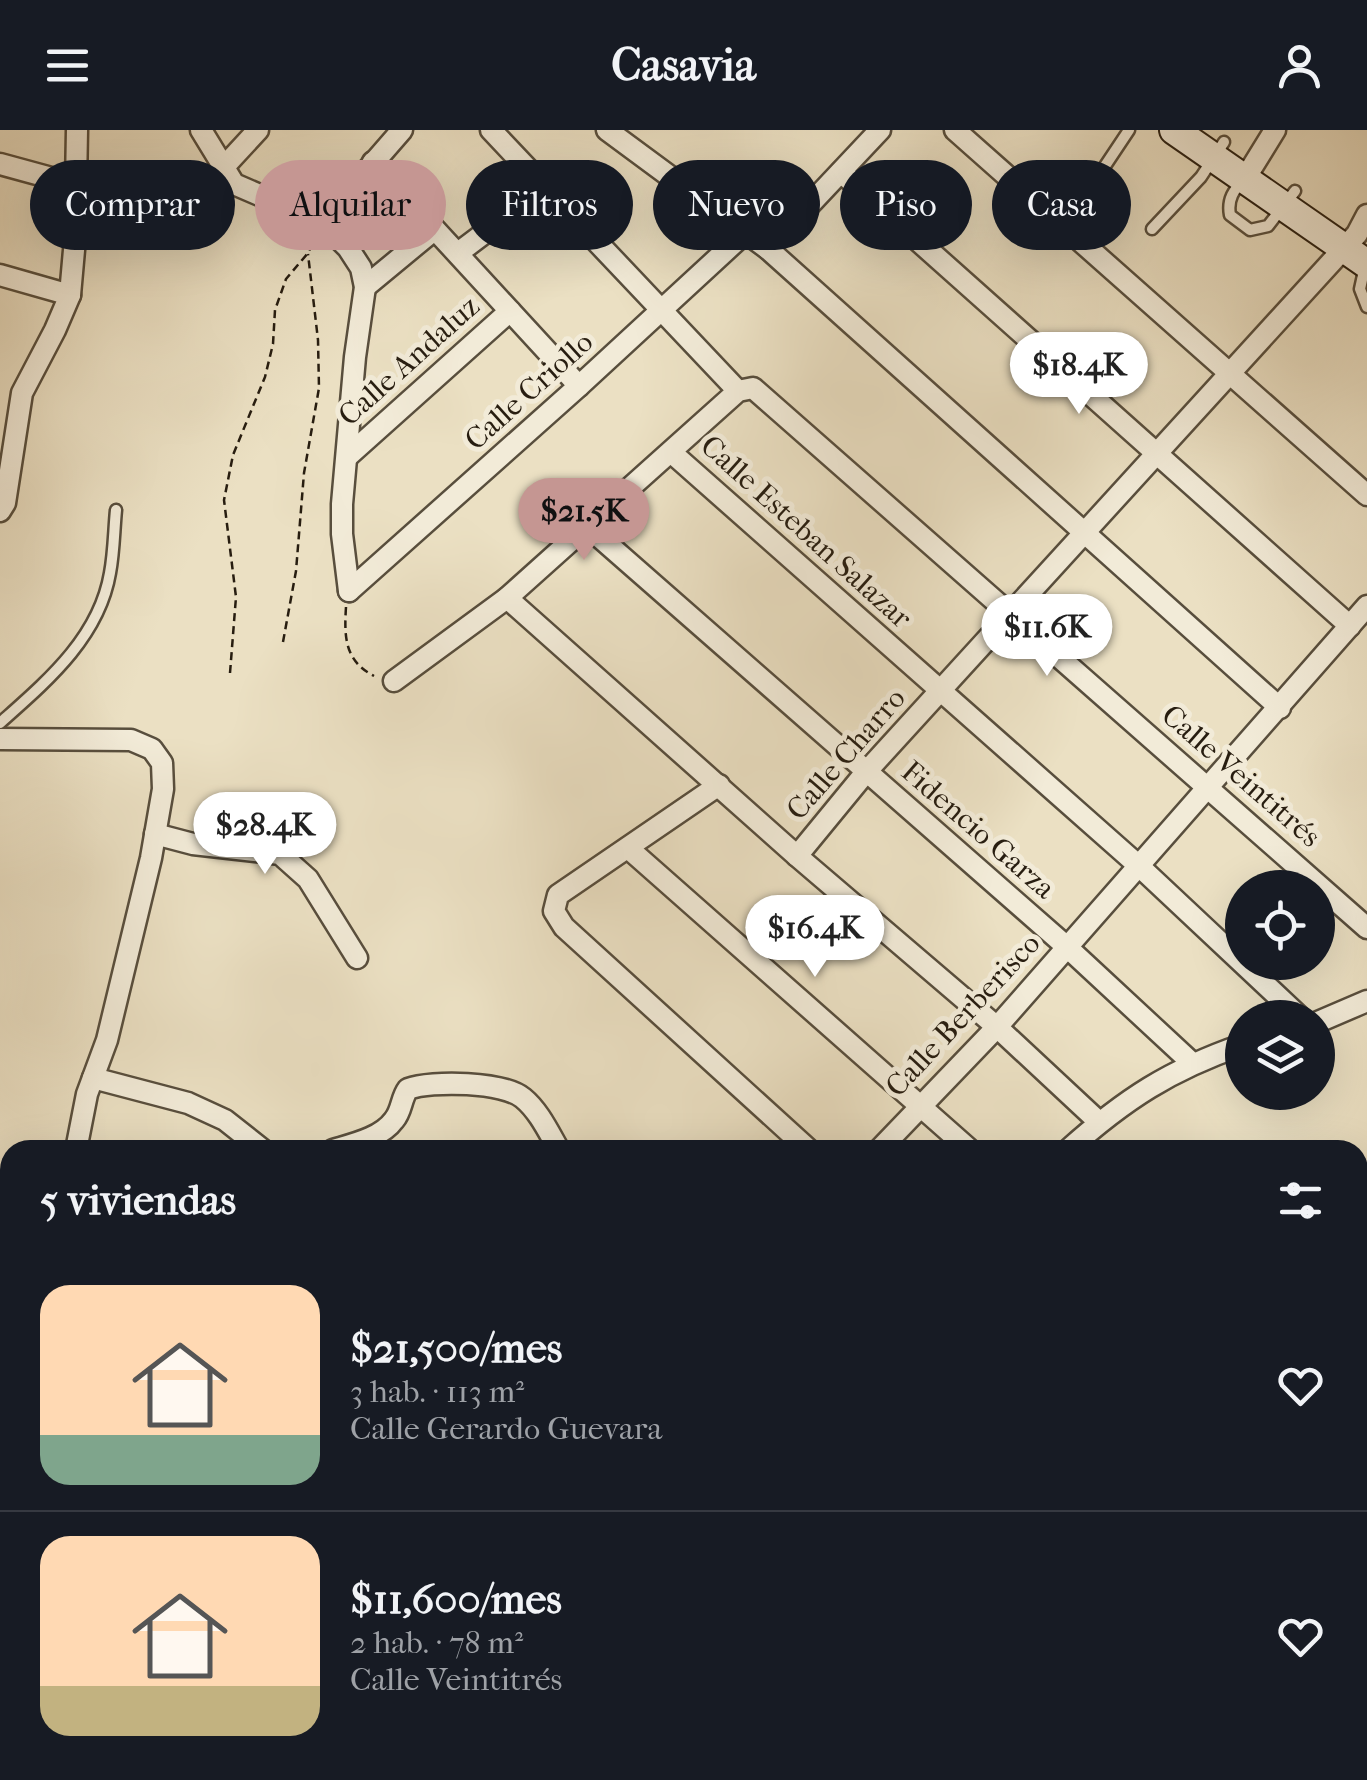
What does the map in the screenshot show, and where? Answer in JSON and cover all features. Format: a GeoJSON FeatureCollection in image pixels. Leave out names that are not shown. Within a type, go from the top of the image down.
{"type":"FeatureCollection","features":[{"type":"Feature","properties":{"kind":"main road"},"geometry":{"type":"LineString","coordinates":[[1174,130],[1216,143],[1362,247]]}},
{"type":"Feature","properties":{"kind":"street"},"geometry":{"type":"LineString","coordinates":[[77,130],[77,160]]}},
{"type":"Feature","properties":{"kind":"street"},"geometry":{"type":"LineString","coordinates":[[200,130],[217,160]]}},
{"type":"Feature","properties":{"kind":"street"},"geometry":{"type":"LineString","coordinates":[[230,160],[258,130]]}},
{"type":"Feature","properties":{"kind":"street"},"geometry":{"type":"LineString","coordinates":[[375,160],[402,130]]}},
{"type":"Feature","properties":{"kind":"street"},"geometry":{"type":"LineString","coordinates":[[394,681],[508,598],[738,391],[491,130]]}},
{"type":"Feature","properties":{"kind":"street"},"geometry":{"type":"LineString","coordinates":[[607,130],[653,164]]}},
{"type":"Feature","properties":{"kind":"street"},"geometry":{"type":"LineString","coordinates":[[852,160],[880,130]]}},
{"type":"Feature","properties":{"kind":"street"},"geometry":{"type":"LineString","coordinates":[[955,130],[1367,495]]}},
{"type":"Feature","properties":{"kind":"street"},"geometry":{"type":"LineString","coordinates":[[1251,170],[1275,130]]}},
{"type":"Feature","properties":{"kind":"street"},"geometry":{"type":"LineString","coordinates":[[0,164],[30,172]]}},
{"type":"Feature","properties":{"kind":"street"},"geometry":{"type":"LineString","coordinates":[[820,194],[840,173]]}},
{"type":"Feature","properties":{"kind":"street"},"geometry":{"type":"LineString","coordinates":[[446,242],[580,386]]}},
{"type":"Feature","properties":{"kind":"street","name":"Calle Charro"},"geometry":{"type":"LineString","coordinates":[[797,856],[866,772],[1229,372],[1362,247]]}},
{"type":"Feature","properties":{"kind":"street"},"geometry":{"type":"LineString","coordinates":[[458,254],[466,248]]}},
{"type":"Feature","properties":{"kind":"street"},"geometry":{"type":"LineString","coordinates":[[2,505],[22,394],[70,295],[73,250]]}},
{"type":"Feature","properties":{"kind":"street"},"geometry":{"type":"LineString","coordinates":[[348,250],[356,258],[364,287],[354,356],[342,534],[349,591]]}},
{"type":"Feature","properties":{"kind":"street"},"geometry":{"type":"LineString","coordinates":[[364,287],[409,250]]}},
{"type":"Feature","properties":{"kind":"street","name":"Calle Criollo"},"geometry":{"type":"LineString","coordinates":[[349,591],[727,250]]}},
{"type":"Feature","properties":{"kind":"street"},"geometry":{"type":"LineString","coordinates":[[769,250],[1280,708]]}},
{"type":"Feature","properties":{"kind":"street"},"geometry":{"type":"LineString","coordinates":[[929,250],[1350,626]]}},
{"type":"Feature","properties":{"kind":"street"},"geometry":{"type":"LineString","coordinates":[[0,275],[70,295]]}},
{"type":"Feature","properties":{"kind":"street","name":"Calle Andaluz"},"geometry":{"type":"LineString","coordinates":[[348,456],[510,310]]}},
{"type":"Feature","properties":{"kind":"street"},"geometry":{"type":"LineString","coordinates":[[0,388],[22,394]]}},
{"type":"Feature","properties":{"kind":"street","name":"Calle Veintitrés"},"geometry":{"type":"LineString","coordinates":[[738,391],[760,391],[1367,928]]}},
{"type":"Feature","properties":{"kind":"street","name":"Calle Esteban Salazar"},"geometry":{"type":"LineString","coordinates":[[672,453],[1138,866],[1282,1000]]}},
{"type":"Feature","properties":{"kind":"street","name":"Fidencio Garza"},"geometry":{"type":"LineString","coordinates":[[588,527],[1067,947],[1192,1062]]}},
{"type":"Feature","properties":{"kind":"street"},"geometry":{"type":"LineString","coordinates":[[508,598],[1099,1122]]}},
{"type":"Feature","properties":{"kind":"street","name":"Calle Berberisco"},"geometry":{"type":"LineString","coordinates":[[888,1140],[996,1027],[1367,606]]}},
{"type":"Feature","properties":{"kind":"street"},"geometry":{"type":"LineString","coordinates":[[0,739],[131,740],[152,749],[162,763],[155,834],[107,1040],[78,1140]]}},
{"type":"Feature","properties":{"kind":"street"},"geometry":{"type":"LineString","coordinates":[[719,785],[558,895],[554,910],[564,927],[798,1140]]}},
{"type":"Feature","properties":{"kind":"street"},"geometry":{"type":"LineString","coordinates":[[155,834],[193,844],[280,854],[308,879],[356,958]]}},
{"type":"Feature","properties":{"kind":"street"},"geometry":{"type":"LineString","coordinates":[[628,848],[958,1140]]}},
{"type":"Feature","properties":{"kind":"street"},"geometry":{"type":"LineString","coordinates":[[1335,1015],[1367,1002]]}},
{"type":"Feature","properties":{"kind":"street"},"geometry":{"type":"LineString","coordinates":[[1079,1140],[1145,1089],[1192,1062],[1225,1051]]}},
{"type":"Feature","properties":{"kind":"street"},"geometry":{"type":"LineString","coordinates":[[93,1078],[188,1103],[225,1120],[250,1140]]}},
{"type":"Feature","properties":{"kind":"street"},"geometry":{"type":"LineString","coordinates":[[362,1140],[395,1119],[408,1089],[454,1084],[516,1093],[536,1113],[553,1140]]}},
{"type":"Feature","properties":{"kind":"lane"},"geometry":{"type":"LineString","coordinates":[[1109,160],[1129,130]]}},
{"type":"Feature","properties":{"kind":"lane"},"geometry":{"type":"LineString","coordinates":[[1152,229],[1216,143]]}},
{"type":"Feature","properties":{"kind":"lane"},"geometry":{"type":"LineString","coordinates":[[1251,170],[1228,203],[1230,214],[1244,227],[1264,228],[1290,198]]}},
{"type":"Feature","properties":{"kind":"lane"},"geometry":{"type":"LineString","coordinates":[[1362,247],[1360,289],[1367,308]]}},
{"type":"Feature","properties":{"kind":"lane"},"geometry":{"type":"LineString","coordinates":[[0,723],[53,676],[93,619],[110,576],[116,510]]}},
{"type":"Feature","properties":{"kind":"path"},"geometry":{"type":"LineString","coordinates":[[284,642],[319,388],[308,252]]}},
{"type":"Feature","properties":{"kind":"path"},"geometry":{"type":"LineString","coordinates":[[230,673],[236,597],[224,500],[233,455],[264,377],[280,294],[286,279],[308,252]]}},
{"type":"Feature","properties":{"kind":"path"},"geometry":{"type":"LineString","coordinates":[[349,591],[345,632],[348,651],[356,666],[380,679],[394,681]]}}]}
